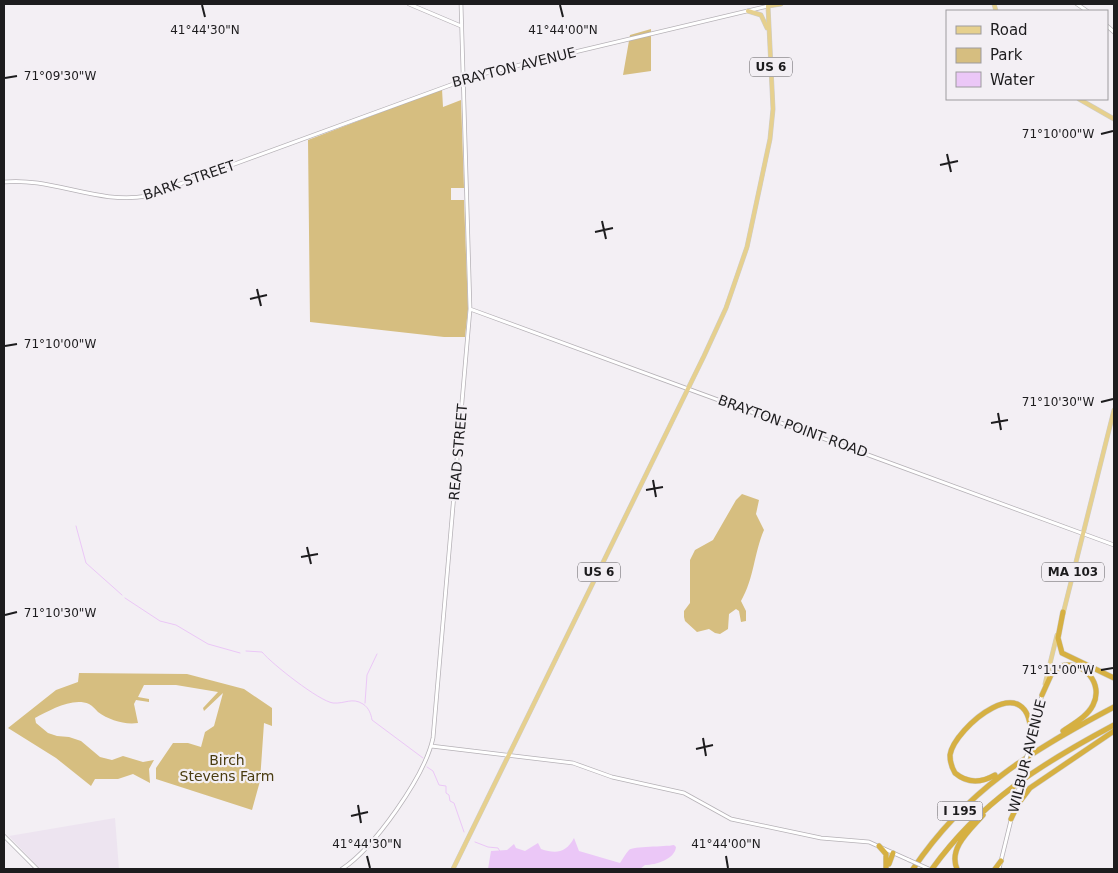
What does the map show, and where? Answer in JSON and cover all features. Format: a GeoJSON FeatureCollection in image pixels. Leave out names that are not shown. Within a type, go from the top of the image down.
{"type":"FeatureCollection","features":[{"type":"Feature","properties":{"kind":"highway"},"geometry":{"type":"LineString","coordinates":[[1063,612],[1058,638],[1062,653],[1097,672],[1114,678]]}},
{"type":"Feature","properties":{"kind":"highway"},"geometry":{"type":"LineString","coordinates":[[1040,747],[1087,714],[1096,694],[1093,681],[1088,673],[1078,666],[1070,665],[1061,666],[1054,672],[1042,695]]}},
{"type":"Feature","properties":{"kind":"highway"},"geometry":{"type":"LineString","coordinates":[[1017,762],[989,778],[971,782],[955,773],[950,756],[956,742],[975,721],[996,706],[1006,703],[1018,704],[1027,711],[1031,723],[1030,741]]}},
{"type":"Feature","properties":{"kind":"highway","name":"I 195"},"geometry":{"type":"LineString","coordinates":[[912,869],[960,810],[1017,762],[1040,747],[1114,707]]}},
{"type":"Feature","properties":{"kind":"highway","name":"I 195"},"geometry":{"type":"LineString","coordinates":[[931,869],[962,832],[1002,793],[1048,761],[1114,725]]}},
{"type":"Feature","properties":{"kind":"highway"},"geometry":{"type":"LineString","coordinates":[[1011,820],[1018,804],[1030,788],[1114,731]]}},
{"type":"Feature","properties":{"kind":"highway"},"geometry":{"type":"LineString","coordinates":[[957,869],[954,854],[959,844],[1002,793]]}},
{"type":"Feature","properties":{"kind":"highway"},"geometry":{"type":"LineString","coordinates":[[879,846],[886,856],[886,869]]}},
{"type":"Feature","properties":{"kind":"highway"},"geometry":{"type":"LineString","coordinates":[[886,869],[893,852]]}},
{"type":"Feature","properties":{"kind":"highway"},"geometry":{"type":"LineString","coordinates":[[997,869],[1001,861]]}},
{"type":"Feature","properties":{"kind":"main road"},"geometry":{"type":"LineString","coordinates":[[409,4],[461,26]]}},
{"type":"Feature","properties":{"kind":"main road","name":"READ STREET"},"geometry":{"type":"LineString","coordinates":[[342,869],[360,856],[377,835],[421,771],[431,746],[470,309],[461,4]]}},
{"type":"Feature","properties":{"kind":"main road","name":"BRAYTON AVENUE"},"geometry":{"type":"LineString","coordinates":[[284,146],[464,79],[518,64],[768,5],[781,4]]}},
{"type":"Feature","properties":{"kind":"main road","name":"US 6"},"geometry":{"type":"LineString","coordinates":[[453,869],[725,311],[752,224],[772,119],[768,5]]}},
{"type":"Feature","properties":{"kind":"main road"},"geometry":{"type":"LineString","coordinates":[[748,11],[762,17],[769,34]]}},
{"type":"Feature","properties":{"kind":"main road"},"geometry":{"type":"LineString","coordinates":[[1081,100],[1114,119]]}},
{"type":"Feature","properties":{"kind":"main road","name":"BARK STREET"},"geometry":{"type":"LineString","coordinates":[[4,182],[28,181],[104,197],[135,198],[162,191],[284,146]]}},
{"type":"Feature","properties":{"kind":"main road","name":"BRAYTON POINT ROAD"},"geometry":{"type":"LineString","coordinates":[[470,309],[1114,545]]}},
{"type":"Feature","properties":{"kind":"main road","name":"WILBUR AVENUE"},"geometry":{"type":"LineString","coordinates":[[1001,861],[1114,410]]}},
{"type":"Feature","properties":{"kind":"main road"},"geometry":{"type":"LineString","coordinates":[[431,746],[508,756],[559,760],[612,777],[678,791],[731,819],[808,836],[864,841],[931,869]]}},
{"type":"Feature","properties":{"kind":"main road"},"geometry":{"type":"LineString","coordinates":[[4,836],[37,869]]}},
{"type":"Feature","properties":{"kind":"shaded area"},"geometry":{"type":"Polygon","coordinates":[[[115,818],[119,869],[40,869],[9,836],[115,818]]]}},
{"type":"Feature","properties":{"kind":"green space"},"geometry":{"type":"Polygon","coordinates":[[[651,29],[651,71],[623,75],[630,35],[651,29]]]}},
{"type":"Feature","properties":{"kind":"green space"},"geometry":{"type":"Polygon","coordinates":[[[442,89],[443,107],[461,100],[464,188],[451,188],[451,200],[464,200],[468,309],[465,337],[444,337],[310,322],[308,140],[442,89]]]}},
{"type":"Feature","properties":{"kind":"green space"},"geometry":{"type":"Polygon","coordinates":[[[742,494],[759,500],[756,514],[764,530],[749,584],[741,601],[746,611],[746,621],[741,622],[739,611],[736,609],[729,614],[728,629],[720,634],[709,629],[697,632],[685,621],[684,617],[684,611],[690,603],[690,560],[695,550],[713,540],[736,500],[742,494]]]}},
{"type":"Feature","properties":{"kind":"green space","name":"Birch Stevens Farm"},"geometry":{"type":"Polygon","coordinates":[[[79,673],[187,674],[244,689],[272,708],[272,726],[264,723],[260,781],[252,810],[156,779],[156,768],[173,743],[188,743],[201,747],[205,732],[214,726],[223,693],[204,711],[203,708],[218,692],[176,685],[144,685],[138,697],[149,699],[149,702],[136,700],[134,704],[138,723],[122,723],[112,720],[90,705],[82,702],[61,706],[35,718],[36,723],[48,733],[81,741],[100,757],[112,760],[123,756],[143,762],[154,760],[149,769],[150,783],[133,774],[118,779],[95,779],[91,786],[56,758],[8,728],[56,690],[78,682],[79,673]]]}},
{"type":"Feature","properties":{"kind":"water"},"geometry":{"type":"Polygon","coordinates":[[[574,838],[579,851],[620,863],[629,850],[632,849],[674,845],[676,847],[669,858],[654,864],[645,865],[640,869],[488,869],[491,851],[507,850],[514,844],[516,848],[525,851],[538,843],[541,849],[556,852],[568,847],[574,838]]]}},
{"type":"Feature","properties":{"kind":"waterway"},"geometry":{"type":"LineString","coordinates":[[76,526],[86,563],[122,595]]}},
{"type":"Feature","properties":{"kind":"waterway"},"geometry":{"type":"LineString","coordinates":[[125,598],[160,621],[176,625],[208,644],[240,653]]}},
{"type":"Feature","properties":{"kind":"waterway"},"geometry":{"type":"LineString","coordinates":[[246,651],[262,652],[275,665],[326,701],[333,703],[355,701],[363,704],[367,707],[372,720],[423,758]]}},
{"type":"Feature","properties":{"kind":"waterway"},"geometry":{"type":"LineString","coordinates":[[365,703],[367,675],[377,654]]}},
{"type":"Feature","properties":{"kind":"waterway"},"geometry":{"type":"LineString","coordinates":[[427,767],[433,771],[439,785],[446,786],[446,793],[449,795],[450,801],[454,803],[464,832]]}},
{"type":"Feature","properties":{"kind":"waterway"},"geometry":{"type":"LineString","coordinates":[[475,842],[488,847],[498,848],[501,853]]}}]}
